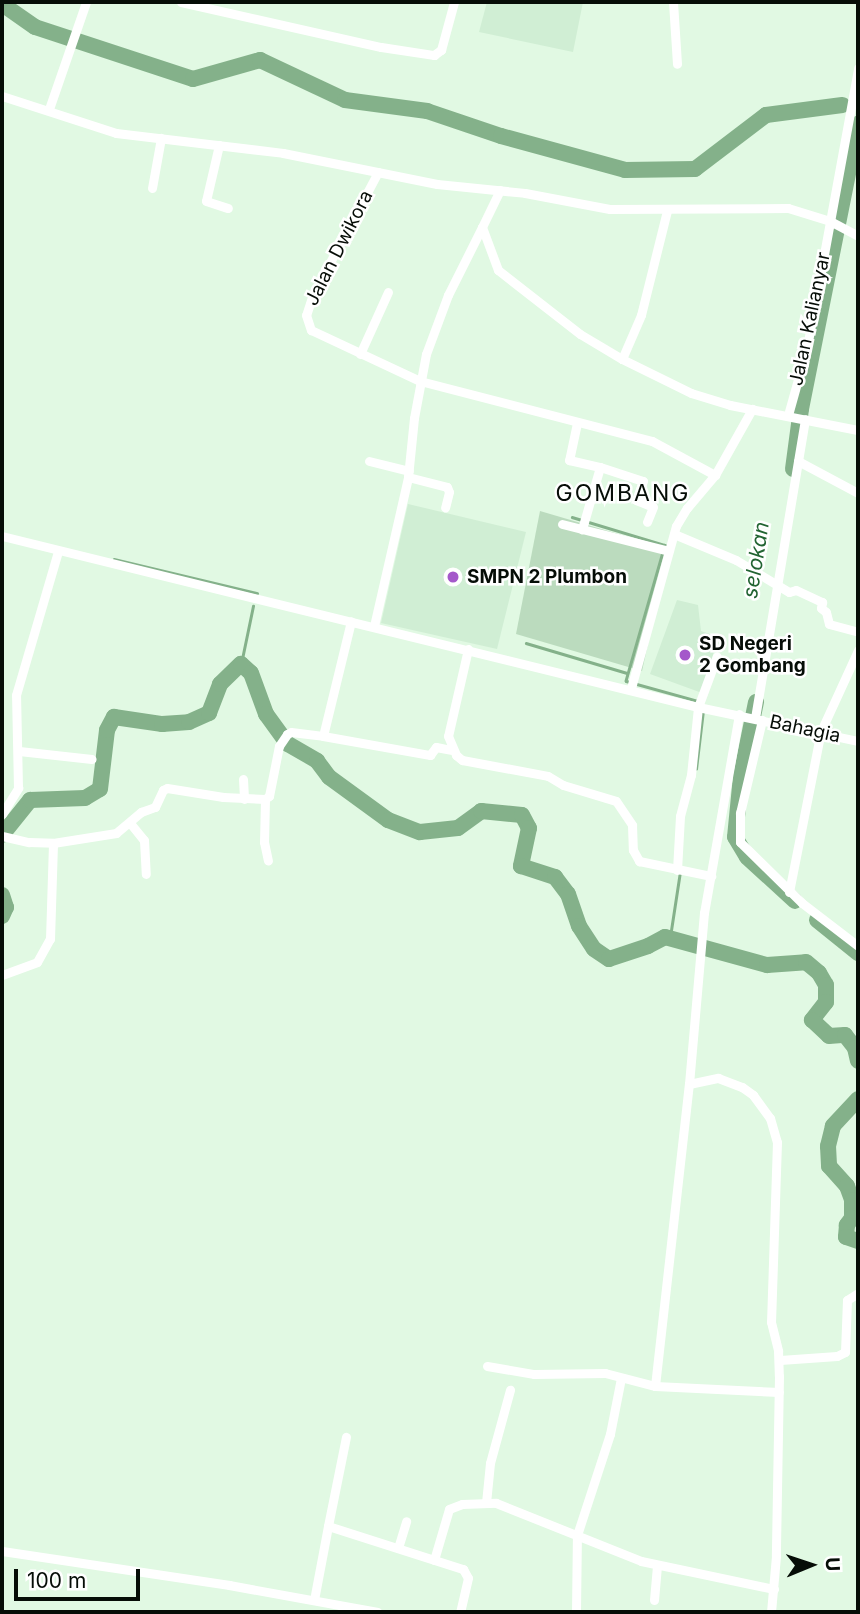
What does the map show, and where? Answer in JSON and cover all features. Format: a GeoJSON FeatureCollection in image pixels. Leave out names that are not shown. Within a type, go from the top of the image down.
{"type":"FeatureCollection","features":[{"type":"Feature","properties":{"kind":"street"},"geometry":{"type":"LineString","coordinates":[[49,109],[86,2]]}},
{"type":"Feature","properties":{"kind":"street"},"geometry":{"type":"LineString","coordinates":[[181,2],[381,47],[434,55],[441,50],[454,2]]}},
{"type":"Feature","properties":{"kind":"street"},"geometry":{"type":"LineString","coordinates":[[673,2],[677,64]]}},
{"type":"Feature","properties":{"kind":"street","name":"Jalan Kalianyar"},"geometry":{"type":"LineString","coordinates":[[788,415],[836,224],[858,68]]}},
{"type":"Feature","properties":{"kind":"street"},"geometry":{"type":"LineString","coordinates":[[2,96],[49,109],[98,129],[283,153],[437,184],[500,190],[610,209],[667,211],[781,207],[836,224],[858,236]]}},
{"type":"Feature","properties":{"kind":"street"},"geometry":{"type":"LineString","coordinates":[[152,188],[161,138]]}},
{"type":"Feature","properties":{"kind":"street"},"geometry":{"type":"LineString","coordinates":[[219,145],[206,201],[228,208]]}},
{"type":"Feature","properties":{"kind":"street","name":"Jalan Dwikora"},"geometry":{"type":"LineString","coordinates":[[378,172],[313,294],[306,315],[311,330],[420,381],[652,441],[715,475]]}},
{"type":"Feature","properties":{"kind":"street"},"geometry":{"type":"LineString","coordinates":[[374,626],[408,474],[420,381],[440,316],[500,190]]}},
{"type":"Feature","properties":{"kind":"street"},"geometry":{"type":"LineString","coordinates":[[622,359],[641,315],[667,211]]}},
{"type":"Feature","properties":{"kind":"street"},"geometry":{"type":"LineString","coordinates":[[482,228],[494,261],[503,276],[547,306],[580,334],[622,359],[691,393],[752,410],[858,430]]}},
{"type":"Feature","properties":{"kind":"street"},"geometry":{"type":"LineString","coordinates":[[359,354],[388,292]]}},
{"type":"Feature","properties":{"kind":"street"},"geometry":{"type":"LineString","coordinates":[[631,688],[665,550],[687,508],[715,475],[752,410]]}},
{"type":"Feature","properties":{"kind":"street"},"geometry":{"type":"LineString","coordinates":[[655,1386],[690,1084],[700,946],[711,876],[751,718],[778,586],[798,461],[802,418]]}},
{"type":"Feature","properties":{"kind":"street"},"geometry":{"type":"LineString","coordinates":[[577,423],[569,460],[643,481],[636,500],[653,508],[647,522]]}},
{"type":"Feature","properties":{"kind":"street"},"geometry":{"type":"LineString","coordinates":[[369,461],[447,487],[445,508]]}},
{"type":"Feature","properties":{"kind":"street"},"geometry":{"type":"LineString","coordinates":[[798,461],[858,493]]}},
{"type":"Feature","properties":{"kind":"street"},"geometry":{"type":"LineString","coordinates":[[583,528],[600,467]]}},
{"type":"Feature","properties":{"kind":"street"},"geometry":{"type":"LineString","coordinates":[[562,524],[665,550]]}},
{"type":"Feature","properties":{"kind":"street"},"geometry":{"type":"LineString","coordinates":[[674,534],[736,560],[778,586],[822,602],[821,608],[826,612],[829,624],[858,632]]}},
{"type":"Feature","properties":{"kind":"street","name":"Bahagia"},"geometry":{"type":"LineString","coordinates":[[2,536],[631,688],[698,707],[858,741]]}},
{"type":"Feature","properties":{"kind":"street"},"geometry":{"type":"LineString","coordinates":[[2,814],[18,788],[16,695],[58,551]]}},
{"type":"Feature","properties":{"kind":"street"},"geometry":{"type":"LineString","coordinates":[[323,736],[351,621]]}},
{"type":"Feature","properties":{"kind":"street"},"geometry":{"type":"LineString","coordinates":[[451,750],[447,736],[468,649]]}},
{"type":"Feature","properties":{"kind":"street"},"geometry":{"type":"LineString","coordinates":[[789,892],[821,731],[858,650]]}},
{"type":"Feature","properties":{"kind":"street"},"geometry":{"type":"LineString","coordinates":[[680,871],[677,840],[691,775],[698,707],[717,656]]}},
{"type":"Feature","properties":{"kind":"street"},"geometry":{"type":"LineString","coordinates":[[751,718],[738,836],[752,857],[789,892],[858,946]]}},
{"type":"Feature","properties":{"kind":"street"},"geometry":{"type":"LineString","coordinates":[[5,837],[53,843],[116,833],[141,812],[155,807],[163,790],[167,788],[244,799],[265,799],[269,796],[284,738],[291,732],[430,755],[436,747],[451,750],[462,760],[548,776],[563,785],[616,801],[632,825],[635,856],[639,861],[711,876]]}},
{"type":"Feature","properties":{"kind":"street"},"geometry":{"type":"LineString","coordinates":[[19,751],[92,759]]}},
{"type":"Feature","properties":{"kind":"street"},"geometry":{"type":"LineString","coordinates":[[243,779],[244,799]]}},
{"type":"Feature","properties":{"kind":"street"},"geometry":{"type":"LineString","coordinates":[[265,799],[264,842],[268,861]]}},
{"type":"Feature","properties":{"kind":"street"},"geometry":{"type":"LineString","coordinates":[[130,823],[144,840],[146,874]]}},
{"type":"Feature","properties":{"kind":"street"},"geometry":{"type":"LineString","coordinates":[[2,975],[37,962],[50,939],[53,843]]}},
{"type":"Feature","properties":{"kind":"street"},"geometry":{"type":"LineString","coordinates":[[690,1084],[718,1078],[742,1087],[763,1107],[774,1130],[777,1152],[771,1322],[779,1360],[779,1392],[774,1589],[771,1612]]}},
{"type":"Feature","properties":{"kind":"street"},"geometry":{"type":"LineString","coordinates":[[779,1360],[837,1356],[845,1352],[847,1300],[858,1293]]}},
{"type":"Feature","properties":{"kind":"street"},"geometry":{"type":"LineString","coordinates":[[487,1366],[534,1374],[605,1373],[655,1386],[779,1392]]}},
{"type":"Feature","properties":{"kind":"street"},"geometry":{"type":"LineString","coordinates":[[576,1612],[578,1535],[610,1434],[621,1378]]}},
{"type":"Feature","properties":{"kind":"street"},"geometry":{"type":"LineString","coordinates":[[486,1503],[491,1463],[510,1390]]}},
{"type":"Feature","properties":{"kind":"street"},"geometry":{"type":"LineString","coordinates":[[314,1600],[346,1437]]}},
{"type":"Feature","properties":{"kind":"street"},"geometry":{"type":"LineString","coordinates":[[434,1560],[449,1509],[486,1503],[503,1505],[657,1565],[774,1589]]}},
{"type":"Feature","properties":{"kind":"street"},"geometry":{"type":"LineString","coordinates":[[398,1548],[406,1521]]}},
{"type":"Feature","properties":{"kind":"street"},"geometry":{"type":"LineString","coordinates":[[328,1526],[466,1572],[460,1612]]}},
{"type":"Feature","properties":{"kind":"street"},"geometry":{"type":"LineString","coordinates":[[2,1551],[378,1612]]}},
{"type":"Feature","properties":{"kind":"street"},"geometry":{"type":"LineString","coordinates":[[654,1600],[657,1565]]}},
{"type":"Feature","properties":{"kind":"shaded area"},"geometry":{"type":"Polygon","coordinates":[[[487,2],[583,2],[573,52],[479,32],[487,2]]]}},
{"type":"Feature","properties":{"kind":"shaded area","name":"SMPN 2 Plumbon"},"geometry":{"type":"Polygon","coordinates":[[[408,504],[526,532],[497,649],[381,623],[408,504]]]}},
{"type":"Feature","properties":{"kind":"shaded area"},"geometry":{"type":"Polygon","coordinates":[[[540,511],[669,549],[642,671],[516,634],[540,511]]]}},
{"type":"Feature","properties":{"kind":"shaded area","name":"SD Negeri 2 Gombang"},"geometry":{"type":"Polygon","coordinates":[[[677,600],[698,605],[701,631],[718,637],[702,693],[650,674],[677,600]]]}},
{"type":"Feature","properties":{"kind":"waterway"},"geometry":{"type":"LineString","coordinates":[[2,4],[35,27],[193,79],[260,60],[345,100],[427,111],[501,136],[625,170],[695,169],[766,115],[842,105]]}},
{"type":"Feature","properties":{"kind":"waterway","name":"selokan"},"geometry":{"type":"LineString","coordinates":[[793,469],[801,409],[858,124]]}},
{"type":"Feature","properties":{"kind":"waterway"},"geometry":{"type":"LineString","coordinates":[[572,517],[665,545],[626,681],[698,701]]}},
{"type":"Feature","properties":{"kind":"waterway"},"geometry":{"type":"LineString","coordinates":[[114,559],[257,593]]}},
{"type":"Feature","properties":{"kind":"waterway"},"geometry":{"type":"LineString","coordinates":[[241,664],[253,606]]}},
{"type":"Feature","properties":{"kind":"waterway"},"geometry":{"type":"LineString","coordinates":[[526,643],[627,673]]}},
{"type":"Feature","properties":{"kind":"waterway"},"geometry":{"type":"LineString","coordinates":[[2,835],[30,800],[85,798],[100,789],[107,730],[114,717],[162,724],[189,722],[209,713],[220,684],[241,664],[251,673],[266,714],[288,744],[317,761],[329,777],[388,820],[420,832],[458,828],[481,811],[522,815],[529,828],[521,866],[555,877],[568,894],[579,926],[594,949],[609,959],[648,946],[665,937],[767,965],[806,962],[819,973],[826,985],[826,1002],[812,1020],[829,1036],[845,1035],[855,1048],[858,1061]]}},
{"type":"Feature","properties":{"kind":"waterway","name":"selokan"},"geometry":{"type":"LineString","coordinates":[[756,702],[741,776],[735,837],[747,857],[795,901]]}},
{"type":"Feature","properties":{"kind":"waterway"},"geometry":{"type":"LineString","coordinates":[[696,769],[703,710]]}},
{"type":"Feature","properties":{"kind":"waterway"},"geometry":{"type":"LineString","coordinates":[[670,937],[680,872]]}},
{"type":"Feature","properties":{"kind":"waterway"},"geometry":{"type":"LineString","coordinates":[[2,895],[6,907],[2,916]]}},
{"type":"Feature","properties":{"kind":"waterway","name":"selokan"},"geometry":{"type":"LineString","coordinates":[[817,920],[858,953]]}},
{"type":"Feature","properties":{"kind":"waterway"},"geometry":{"type":"LineString","coordinates":[[858,1099],[833,1126],[828,1146],[829,1166],[847,1186],[852,1200],[852,1218],[847,1225],[846,1237],[858,1241]]}},
{"type":"Feature","properties":{"kind":"place","name":"SMPN 2 Plumbon"},"geometry":{"type":"Point","coordinates":[453,577]}},
{"type":"Feature","properties":{"kind":"place","name":"SD Negeri 2 Gombang"},"geometry":{"type":"Point","coordinates":[685,655]}},
{"type":"Feature","properties":{"kind":"district","name":"GOMBANG"},"geometry":{"type":"Point","coordinates":[623,493]}}]}
